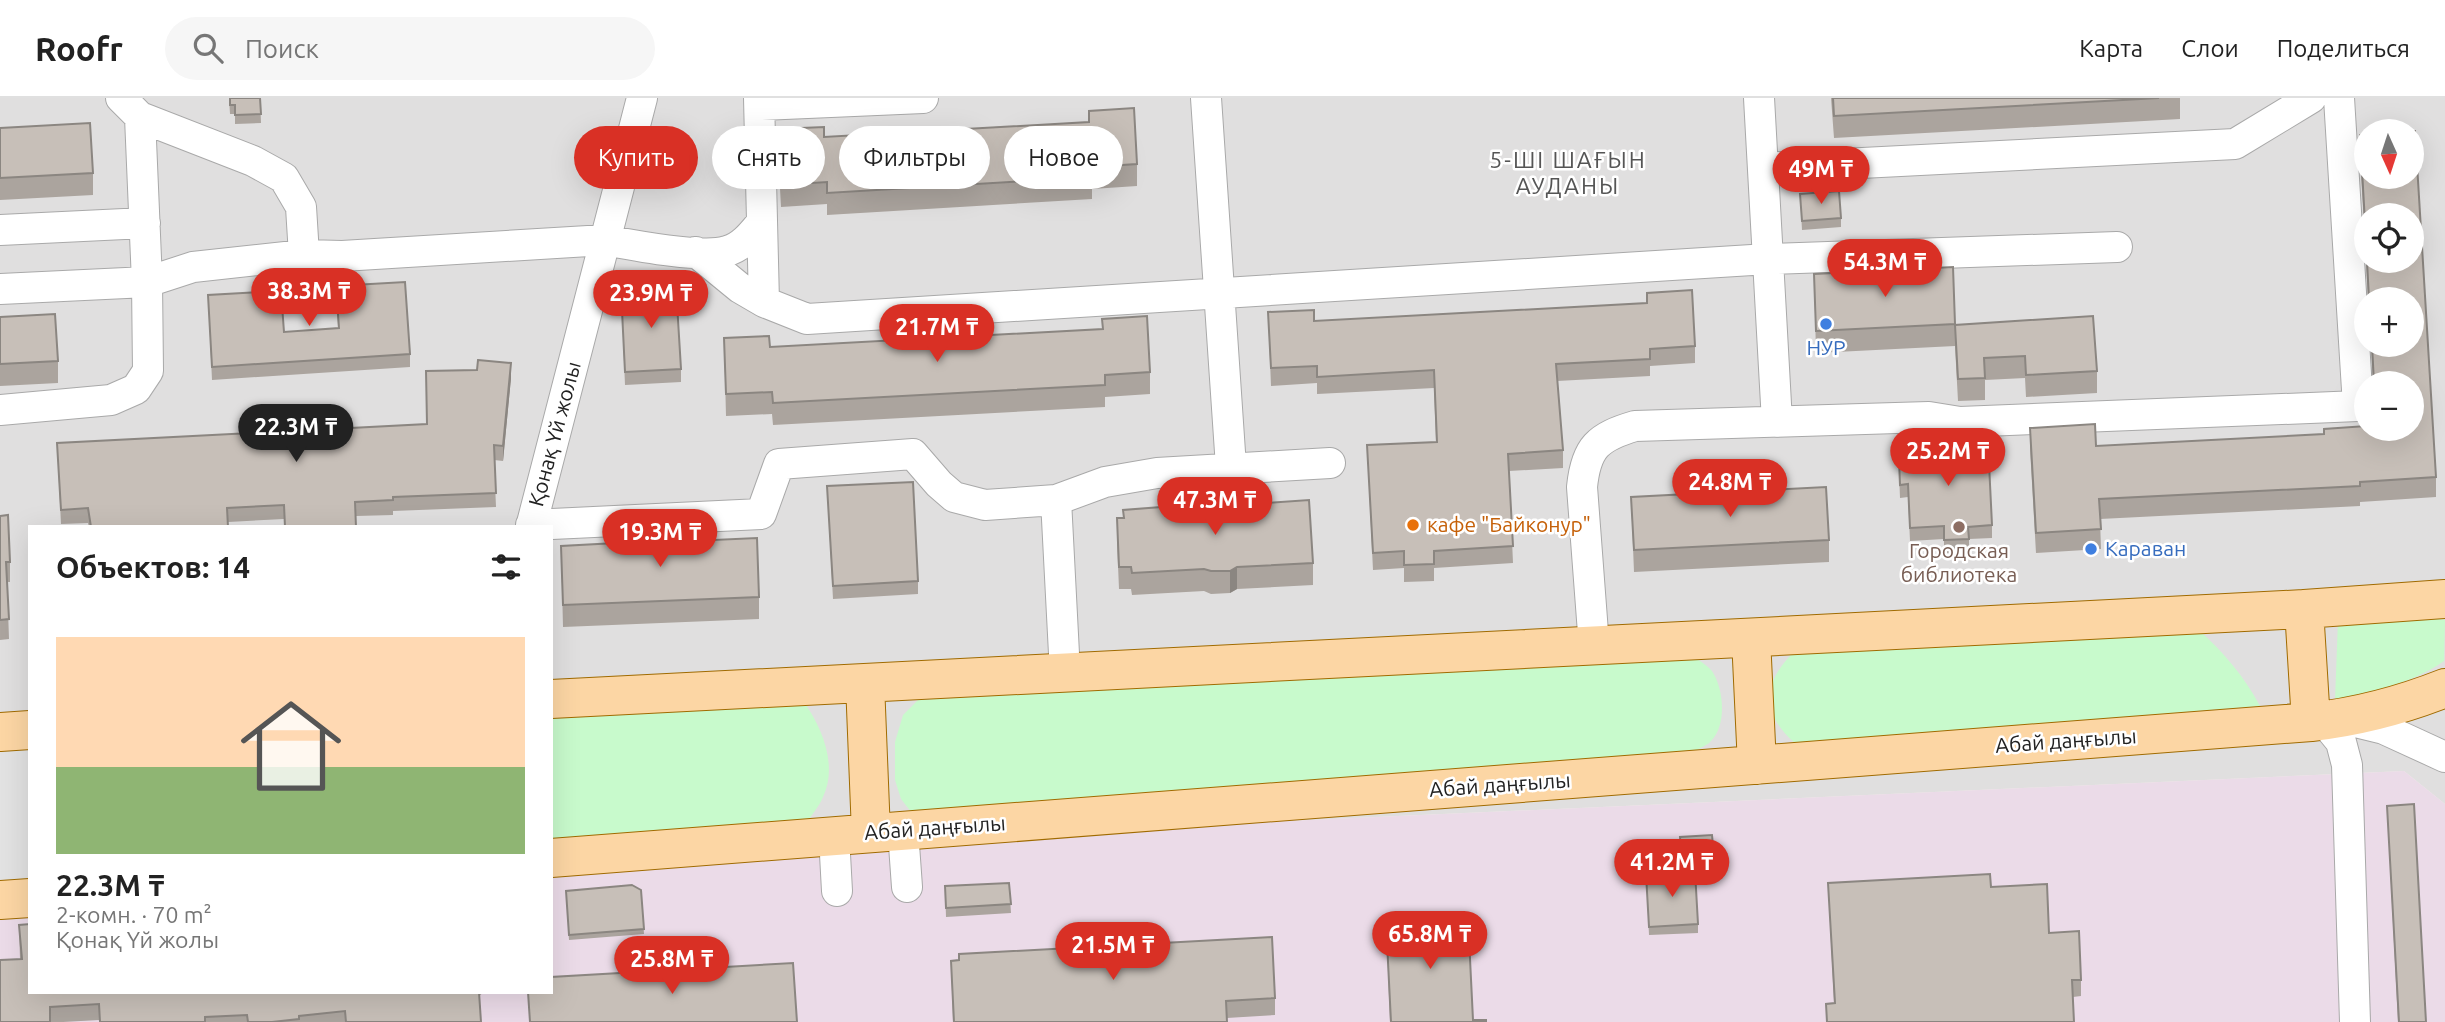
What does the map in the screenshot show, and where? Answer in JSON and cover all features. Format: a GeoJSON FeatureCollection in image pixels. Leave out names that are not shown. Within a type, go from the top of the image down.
{"type":"FeatureCollection","features":[{"type":"Feature","properties":{"kind":"main road"},"geometry":{"type":"LineString","coordinates":[[553,699],[2304,609],[2434,596]]}},
{"type":"Feature","properties":{"kind":"main road"},"geometry":{"type":"LineString","coordinates":[[2304,609],[2325,720]]}},
{"type":"Feature","properties":{"kind":"main road"},"geometry":{"type":"LineString","coordinates":[[1751,638],[1757,765]]}},
{"type":"Feature","properties":{"kind":"main road"},"geometry":{"type":"LineString","coordinates":[[865,683],[887,832]]}},
{"type":"Feature","properties":{"kind":"main road","name":"Абай даңғылы"},"geometry":{"type":"LineString","coordinates":[[553,858],[2325,720],[2420,698],[2445,688]]}},
{"type":"Feature","properties":{"kind":"main road"},"geometry":{"type":"LineString","coordinates":[[0,732],[28,730]]}},
{"type":"Feature","properties":{"kind":"main road"},"geometry":{"type":"LineString","coordinates":[[0,900],[28,898]]}},
{"type":"Feature","properties":{"kind":"street","name":"Қонақ Үй жолы"},"geometry":{"type":"LineString","coordinates":[[531,525],[642,98]]}},
{"type":"Feature","properties":{"kind":"street"},"geometry":{"type":"LineString","coordinates":[[764,302],[760,102],[923,98]]}},
{"type":"Feature","properties":{"kind":"street"},"geometry":{"type":"LineString","coordinates":[[1206,98],[1231,467]]}},
{"type":"Feature","properties":{"kind":"street"},"geometry":{"type":"LineString","coordinates":[[1759,98],[1777,422]]}},
{"type":"Feature","properties":{"kind":"street"},"geometry":{"type":"LineString","coordinates":[[1763,168],[2235,144],[2311,98]]}},
{"type":"Feature","properties":{"kind":"street"},"geometry":{"type":"LineString","coordinates":[[1594,646],[1582,487],[1584,466],[1593,449],[1610,434],[1635,426],[1929,417],[1960,422],[2358,406],[2339,98]]}},
{"type":"Feature","properties":{"kind":"street"},"geometry":{"type":"LineString","coordinates":[[130,108],[253,161],[284,178],[301,207],[304,255]]}},
{"type":"Feature","properties":{"kind":"street"},"geometry":{"type":"LineString","coordinates":[[0,410],[111,400],[136,389],[148,371],[145,223],[130,108]]}},
{"type":"Feature","properties":{"kind":"street"},"geometry":{"type":"LineString","coordinates":[[0,230],[145,223]]}},
{"type":"Feature","properties":{"kind":"street"},"geometry":{"type":"LineString","coordinates":[[0,289],[147,282],[193,267],[304,255],[342,256],[605,240],[641,247],[726,252],[745,242],[761,223]]}},
{"type":"Feature","properties":{"kind":"street"},"geometry":{"type":"LineString","coordinates":[[696,252],[740,288],[764,302],[807,319],[1768,260],[2117,247]]}},
{"type":"Feature","properties":{"kind":"street"},"geometry":{"type":"LineString","coordinates":[[550,525],[761,514],[779,464],[914,454],[939,484],[954,497],[985,505],[1056,500],[1105,482],[1157,473],[1331,463]]}},
{"type":"Feature","properties":{"kind":"street"},"geometry":{"type":"LineString","coordinates":[[1056,500],[1065,673]]}},
{"type":"Feature","properties":{"kind":"street"},"geometry":{"type":"LineString","coordinates":[[2325,720],[2384,729],[2445,757]]}},
{"type":"Feature","properties":{"kind":"street"},"geometry":{"type":"LineString","coordinates":[[2325,720],[2341,742],[2347,765],[2355,1022]]}},
{"type":"Feature","properties":{"kind":"street"},"geometry":{"type":"LineString","coordinates":[[887,832],[907,887]]}},
{"type":"Feature","properties":{"kind":"street"},"geometry":{"type":"LineString","coordinates":[[834,836],[837,891]]}},
{"type":"Feature","properties":{"kind":"shaded area"},"geometry":{"type":"Polygon","coordinates":[[[0,98],[2445,98],[2445,804],[2404,771],[553,854],[553,525],[28,525],[28,878],[0,879],[0,98]]]}},
{"type":"Feature","properties":{"kind":"shaded area"},"geometry":{"type":"Polygon","coordinates":[[[28,744],[28,888],[0,890],[0,745],[28,744]]]}},
{"type":"Feature","properties":{"kind":"shaded area"},"geometry":{"type":"Polygon","coordinates":[[[2404,771],[2445,804],[2445,1022],[0,1022],[0,879],[28,878],[28,994],[553,994],[553,854],[2404,771]]]}},
{"type":"Feature","properties":{"kind":"green space"},"geometry":{"type":"Polygon","coordinates":[[[2430,617],[2445,620],[2444,661],[2419,676],[2378,690],[2335,700],[2338,620],[2430,617]]]}},
{"type":"Feature","properties":{"kind":"green space"},"geometry":{"type":"Polygon","coordinates":[[[2199,630],[2233,665],[2260,706],[1795,743],[1776,721],[1771,710],[1771,687],[1783,664],[1794,652],[2199,630]]]}},
{"type":"Feature","properties":{"kind":"green space"},"geometry":{"type":"Polygon","coordinates":[[[1694,657],[1712,671],[1719,687],[1722,707],[1720,726],[1716,734],[1710,742],[1697,750],[912,813],[901,799],[895,780],[895,742],[903,715],[918,700],[1694,657]]]}},
{"type":"Feature","properties":{"kind":"green space"},"geometry":{"type":"Polygon","coordinates":[[[804,702],[817,723],[826,747],[829,772],[827,785],[808,821],[553,843],[553,715],[804,702]]]}},
{"type":"Feature","properties":{"kind":"building"},"geometry":{"type":"Polygon","coordinates":[[[230,98],[260,98],[261,114],[235,115],[235,105],[230,105],[230,98]]]}},
{"type":"Feature","properties":{"kind":"building"},"geometry":{"type":"Polygon","coordinates":[[[1833,98],[2159,98],[1834,116],[1833,98]]]}},
{"type":"Feature","properties":{"kind":"building"},"geometry":{"type":"Polygon","coordinates":[[[1134,108],[1137,164],[1123,165],[1123,126],[1018,126],[1089,122],[1089,111],[1134,108]]]}},
{"type":"Feature","properties":{"kind":"building"},"geometry":{"type":"Polygon","coordinates":[[[90,123],[93,173],[0,178],[0,128],[90,123]]]}},
{"type":"Feature","properties":{"kind":"building"},"geometry":{"type":"Polygon","coordinates":[[[1004,127],[1004,182],[990,183],[990,128],[1004,127]]]}},
{"type":"Feature","properties":{"kind":"building"},"geometry":{"type":"Polygon","coordinates":[[[839,136],[839,189],[893,189],[827,193],[825,137],[839,136]]]}},
{"type":"Feature","properties":{"kind":"building"},"geometry":{"type":"Polygon","coordinates":[[[2363,189],[2419,189],[2419,203],[2364,203],[2363,189]]]}},
{"type":"Feature","properties":{"kind":"building"},"geometry":{"type":"Polygon","coordinates":[[[1839,191],[1841,218],[1802,221],[1800,194],[1839,191]]]}},
{"type":"Feature","properties":{"kind":"building"},"geometry":{"type":"Polygon","coordinates":[[[1953,267],[1955,324],[1816,331],[1814,274],[1953,267]]]}},
{"type":"Feature","properties":{"kind":"building"},"geometry":{"type":"Polygon","coordinates":[[[2368,273],[2424,273],[2436,477],[2360,482],[2360,486],[2099,499],[2101,529],[2036,533],[2030,428],[2095,424],[2096,446],[2324,434],[2324,429],[2354,427],[2354,441],[2424,441],[2424,371],[2373,371],[2373,357],[2424,357],[2424,287],[2368,287],[2368,273]]]}},
{"type":"Feature","properties":{"kind":"building"},"geometry":{"type":"Polygon","coordinates":[[[405,282],[410,354],[212,367],[208,295],[281,291],[284,332],[339,328],[336,286],[405,282]]]}},
{"type":"Feature","properties":{"kind":"building"},"geometry":{"type":"Polygon","coordinates":[[[676,287],[681,369],[625,372],[621,290],[676,287]]]}},
{"type":"Feature","properties":{"kind":"building"},"geometry":{"type":"Polygon","coordinates":[[[1692,290],[1695,346],[1650,349],[1650,359],[1556,364],[1563,450],[1508,454],[1513,546],[1434,551],[1434,564],[1404,565],[1404,551],[1373,553],[1367,445],[1437,442],[1434,370],[1317,377],[1317,366],[1271,368],[1268,312],[1314,310],[1314,321],[1647,303],[1647,293],[1692,290]]]}},
{"type":"Feature","properties":{"kind":"building"},"geometry":{"type":"Polygon","coordinates":[[[55,314],[58,361],[0,364],[0,317],[55,314]]]}},
{"type":"Feature","properties":{"kind":"building"},"geometry":{"type":"Polygon","coordinates":[[[1147,316],[1150,372],[1105,375],[1105,385],[773,403],[772,392],[726,394],[724,338],[769,336],[770,347],[1103,329],[1102,319],[1147,316]]]}},
{"type":"Feature","properties":{"kind":"building"},"geometry":{"type":"Polygon","coordinates":[[[2093,316],[2097,371],[2026,375],[2025,356],[1984,358],[1985,378],[1958,379],[1955,325],[2093,316]]]}},
{"type":"Feature","properties":{"kind":"building"},"geometry":{"type":"Polygon","coordinates":[[[478,360],[511,363],[503,446],[494,445],[496,493],[393,497],[393,500],[355,502],[356,525],[285,525],[284,505],[227,508],[228,525],[91,525],[88,508],[61,510],[57,443],[427,424],[426,371],[477,370],[478,360]]]}},
{"type":"Feature","properties":{"kind":"building"},"geometry":{"type":"Polygon","coordinates":[[[1988,443],[1992,525],[1968,527],[1969,539],[1944,540],[1944,526],[1910,528],[1908,484],[1900,485],[1899,459],[1907,458],[1907,447],[1988,443]]]}},
{"type":"Feature","properties":{"kind":"building"},"geometry":{"type":"Polygon","coordinates":[[[913,482],[918,581],[833,586],[827,486],[913,482]]]}},
{"type":"Feature","properties":{"kind":"building"},"geometry":{"type":"Polygon","coordinates":[[[1826,487],[1829,540],[1634,550],[1631,497],[1826,487]]]}},
{"type":"Feature","properties":{"kind":"building"},"geometry":{"type":"Polygon","coordinates":[[[1309,500],[1313,563],[1237,567],[1230,571],[1204,569],[1132,573],[1131,567],[1119,567],[1117,518],[1124,518],[1123,510],[1239,501],[1239,505],[1309,500]]]}},
{"type":"Feature","properties":{"kind":"building"},"geometry":{"type":"Polygon","coordinates":[[[8,515],[10,562],[6,562],[9,619],[0,620],[0,516],[8,515]]]}},
{"type":"Feature","properties":{"kind":"building"},"geometry":{"type":"Polygon","coordinates":[[[714,531],[714,540],[757,538],[759,597],[563,605],[561,546],[616,543],[616,536],[714,531]]]}},
{"type":"Feature","properties":{"kind":"building"},"geometry":{"type":"Polygon","coordinates":[[[2414,804],[2426,1022],[2399,1022],[2387,806],[2414,804]]]}},
{"type":"Feature","properties":{"kind":"building"},"geometry":{"type":"Polygon","coordinates":[[[1712,835],[1714,856],[1682,859],[1680,837],[1712,835]]]}},
{"type":"Feature","properties":{"kind":"building"},"geometry":{"type":"Polygon","coordinates":[[[1695,871],[1698,924],[1649,927],[1646,874],[1695,871]]]}},
{"type":"Feature","properties":{"kind":"building"},"geometry":{"type":"Polygon","coordinates":[[[1990,874],[1991,887],[2047,884],[2049,933],[2079,931],[2081,980],[2072,980],[2074,1022],[1827,1022],[1826,1004],[1835,1003],[1828,883],[1990,874]]]}},
{"type":"Feature","properties":{"kind":"building"},"geometry":{"type":"Polygon","coordinates":[[[1009,883],[1011,904],[946,908],[945,886],[1009,883]]]}},
{"type":"Feature","properties":{"kind":"building"},"geometry":{"type":"Polygon","coordinates":[[[632,885],[641,890],[644,929],[569,935],[566,891],[632,885]]]}},
{"type":"Feature","properties":{"kind":"building"},"geometry":{"type":"Polygon","coordinates":[[[1468,918],[1473,1020],[1486,1022],[1391,1022],[1386,922],[1468,918]]]}},
{"type":"Feature","properties":{"kind":"building"},"geometry":{"type":"Polygon","coordinates":[[[28,924],[28,994],[479,994],[481,1022],[346,1022],[345,1011],[272,1022],[248,1022],[247,1015],[205,1017],[205,1022],[100,1022],[99,1004],[50,1007],[50,1022],[0,1022],[0,960],[22,959],[19,925],[28,924]]]}},
{"type":"Feature","properties":{"kind":"building"},"geometry":{"type":"Polygon","coordinates":[[[1272,937],[1275,998],[1226,1001],[1227,1022],[954,1022],[951,961],[959,960],[959,954],[1272,937]]]}},
{"type":"Feature","properties":{"kind":"building"},"geometry":{"type":"Polygon","coordinates":[[[793,963],[797,1022],[530,1022],[528,994],[553,994],[553,977],[793,963]]]}},
{"type":"Feature","properties":{"kind":"place","name":"НУР"},"geometry":{"type":"Point","coordinates":[1826,324]}},
{"type":"Feature","properties":{"kind":"place","name":"кафе \"Байконур\""},"geometry":{"type":"Point","coordinates":[1413,525]}},
{"type":"Feature","properties":{"kind":"place","name":"Городская библиотека"},"geometry":{"type":"Point","coordinates":[1959,527]}},
{"type":"Feature","properties":{"kind":"place","name":"Караван"},"geometry":{"type":"Point","coordinates":[2091,549]}},
{"type":"Feature","properties":{"kind":"district","name":"5-ШІ ШАҒЫН АУДАНЫ"},"geometry":{"type":"Point","coordinates":[1568,173]}}]}
